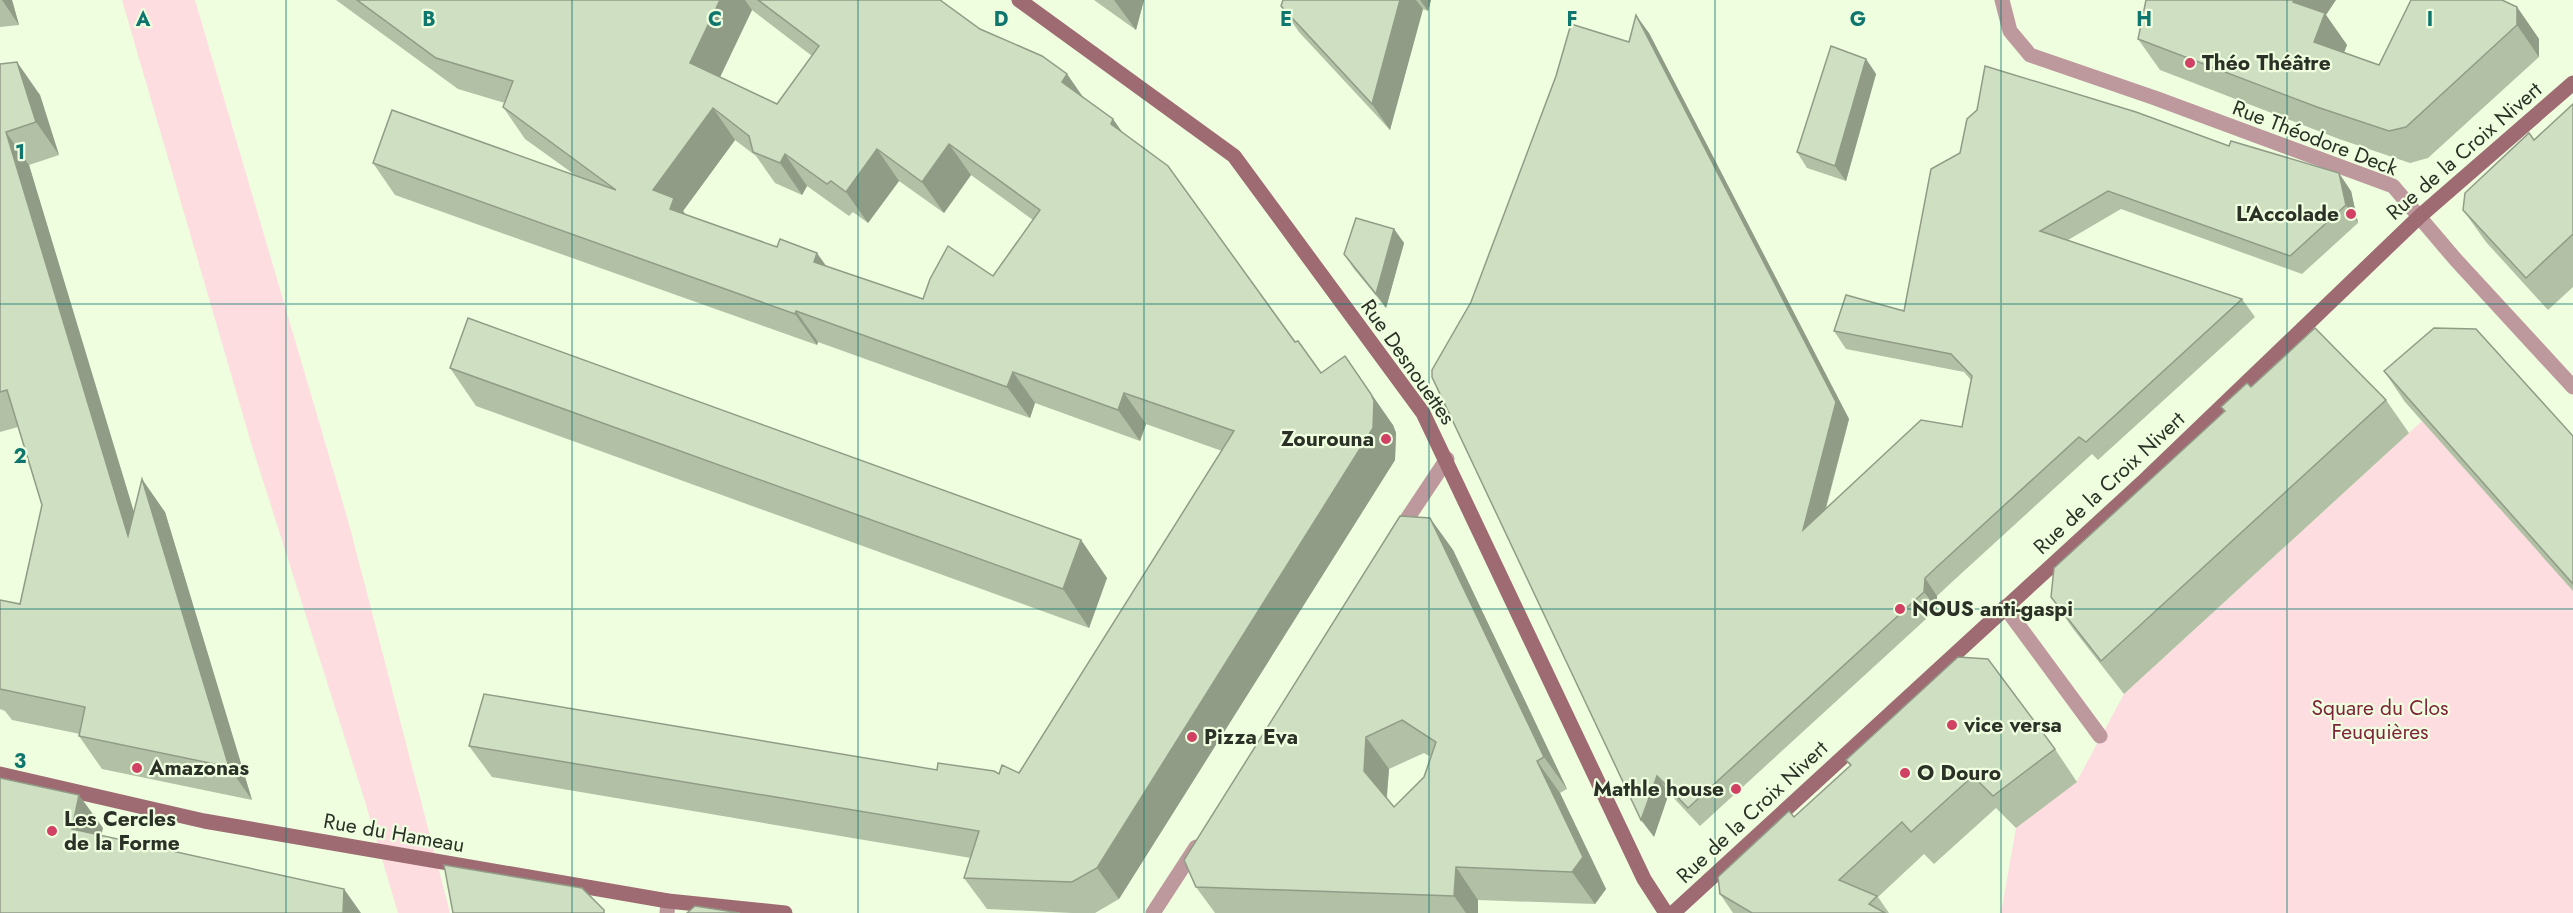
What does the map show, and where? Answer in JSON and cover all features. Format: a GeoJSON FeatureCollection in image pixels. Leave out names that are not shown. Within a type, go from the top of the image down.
{"type":"FeatureCollection","features":[{"type":"Feature","properties":{"kind":"street","name":"Rue Desnouettes"},"geometry":{"type":"LineString","coordinates":[[1019,0],[1234,156],[1423,413],[1447,459],[1644,879],[1666,913]]}},
{"type":"Feature","properties":{"kind":"street","name":"Rue Théodore Deck"},"geometry":{"type":"LineString","coordinates":[[2002,0],[2010,31],[2030,55],[2155,98],[2393,186],[2456,260],[2572,383]]}},
{"type":"Feature","properties":{"kind":"street","name":"Rue de la Croix Nivert"},"geometry":{"type":"LineString","coordinates":[[1673,913],[2146,479],[2420,216],[2573,83]]}},
{"type":"Feature","properties":{"kind":"street"},"geometry":{"type":"LineString","coordinates":[[1391,544],[1447,459]]}},
{"type":"Feature","properties":{"kind":"street"},"geometry":{"type":"LineString","coordinates":[[2005,607],[2100,736]]}},
{"type":"Feature","properties":{"kind":"street","name":"Rue du Hameau"},"geometry":{"type":"LineString","coordinates":[[0,774],[204,821],[668,907],[785,913]]}},
{"type":"Feature","properties":{"kind":"street"},"geometry":{"type":"LineString","coordinates":[[1153,913],[1202,837]]}},
{"type":"Feature","properties":{"kind":"green space"},"geometry":{"type":"Polygon","coordinates":[[[122,0],[195,0],[349,524],[450,913],[398,913],[363,795],[252,446],[122,0]]]}},
{"type":"Feature","properties":{"kind":"green space","name":"Square du Clos Feuquières"},"geometry":{"type":"Polygon","coordinates":[[[2422,421],[2573,591],[2573,913],[2001,913],[2016,828],[2077,781],[2124,694],[2422,421]]]}},
{"type":"Feature","properties":{"kind":"building"},"geometry":{"type":"Polygon","coordinates":[[[357,0],[720,0],[690,63],[777,104],[819,46],[758,0],[940,0],[980,29],[1042,56],[1067,74],[1062,82],[1113,119],[1111,124],[1168,166],[1295,342],[1298,341],[1321,373],[1345,356],[1374,401],[1373,428],[1097,868],[1072,882],[964,878],[979,831],[469,746],[484,694],[937,770],[938,763],[994,771],[999,774],[1002,765],[1019,773],[1234,431],[1124,393],[1118,410],[1013,372],[1007,387],[373,163],[392,110],[616,190],[503,107],[513,81],[436,58],[357,0]],[[713,108],[653,190],[674,198],[670,209],[777,247],[780,239],[817,253],[814,262],[923,299],[930,279],[948,246],[993,276],[1040,210],[949,144],[922,182],[877,149],[846,192],[831,181],[827,184],[785,154],[780,163],[753,152],[749,136],[713,108]]]}},
{"type":"Feature","properties":{"kind":"building"},"geometry":{"type":"Polygon","coordinates":[[[1283,0],[1400,0],[1372,104],[1281,6],[1283,0]]]}},
{"type":"Feature","properties":{"kind":"building"},"geometry":{"type":"Polygon","coordinates":[[[2146,0],[2294,0],[2293,2],[2325,13],[2314,42],[2379,65],[2411,0],[2502,0],[2517,7],[2517,25],[2406,127],[2389,131],[2317,107],[2138,39],[2146,0]]]}},
{"type":"Feature","properties":{"kind":"building"},"geometry":{"type":"Polygon","coordinates":[[[1636,15],[1836,402],[1803,530],[1921,420],[1962,427],[1972,376],[1951,354],[1834,331],[1846,295],[1904,311],[1931,169],[1960,153],[1967,119],[1977,110],[1985,66],[2136,112],[2229,146],[2231,141],[2339,173],[2346,205],[2290,256],[2108,191],[2040,231],[2242,299],[2086,442],[2079,437],[1940,564],[1925,578],[1924,592],[1688,808],[1657,776],[1641,820],[1432,377],[1432,370],[1471,302],[1556,76],[1571,24],[1629,42],[1636,15]]]}},
{"type":"Feature","properties":{"kind":"building"},"geometry":{"type":"Polygon","coordinates":[[[1831,46],[1866,59],[1835,166],[1797,152],[1831,46]]]}},
{"type":"Feature","properties":{"kind":"building"},"geometry":{"type":"Polygon","coordinates":[[[17,62],[36,122],[6,132],[128,536],[142,479],[229,767],[79,736],[85,707],[0,689],[0,600],[20,604],[42,505],[7,390],[0,392],[0,64],[17,62]]]}},
{"type":"Feature","properties":{"kind":"building"},"geometry":{"type":"Polygon","coordinates":[[[2573,104],[2573,234],[2526,278],[2463,210],[2465,193],[2529,133],[2534,140],[2573,104]]]}},
{"type":"Feature","properties":{"kind":"building"},"geometry":{"type":"Polygon","coordinates":[[[1356,218],[1394,229],[1376,294],[1344,254],[1356,218]]]}},
{"type":"Feature","properties":{"kind":"building"},"geometry":{"type":"Polygon","coordinates":[[[468,318],[1081,540],[1063,589],[450,368],[468,318]]]}},
{"type":"Feature","properties":{"kind":"building"},"geometry":{"type":"Polygon","coordinates":[[[2315,328],[2386,400],[2101,661],[2051,597],[2054,568],[2225,411],[2221,407],[2247,383],[2251,387],[2315,328]]]}},
{"type":"Feature","properties":{"kind":"building"},"geometry":{"type":"Polygon","coordinates":[[[2434,328],[2476,329],[2573,436],[2573,584],[2384,371],[2434,328]]]}},
{"type":"Feature","properties":{"kind":"building"},"geometry":{"type":"Polygon","coordinates":[[[1400,516],[1430,518],[1544,757],[1537,761],[1583,857],[1572,872],[1456,867],[1454,896],[1196,887],[1184,860],[1400,516]],[[1402,720],[1366,737],[1364,771],[1394,807],[1424,777],[1436,742],[1402,720]]]}},
{"type":"Feature","properties":{"kind":"building"},"geometry":{"type":"Polygon","coordinates":[[[1958,657],[1988,659],[2055,749],[1993,796],[1973,776],[1911,832],[1902,822],[1839,880],[1877,896],[1869,904],[1885,913],[1752,913],[1720,894],[1718,877],[1789,811],[1794,817],[1851,765],[1846,760],[1958,657]]]}},
{"type":"Feature","properties":{"kind":"building"},"geometry":{"type":"Polygon","coordinates":[[[0,778],[79,795],[72,829],[344,889],[343,913],[0,913],[0,778]]]}},
{"type":"Feature","properties":{"kind":"building"},"geometry":{"type":"Polygon","coordinates":[[[444,865],[582,888],[604,910],[604,913],[453,913],[444,865]]]}},
{"type":"Feature","properties":{"kind":"building"},"geometry":{"type":"Polygon","coordinates":[[[695,906],[740,913],[687,913],[695,906]]]}},
{"type":"Feature","properties":{"kind":"place","name":"Théo Théâtre"},"geometry":{"type":"Point","coordinates":[2190,63]}},
{"type":"Feature","properties":{"kind":"place","name":"L'Accolade"},"geometry":{"type":"Point","coordinates":[2351,214]}},
{"type":"Feature","properties":{"kind":"place","name":"Zourouna"},"geometry":{"type":"Point","coordinates":[1386,439]}},
{"type":"Feature","properties":{"kind":"place","name":"NOUS anti-gaspi"},"geometry":{"type":"Point","coordinates":[1900,609]}},
{"type":"Feature","properties":{"kind":"place","name":"vice versa"},"geometry":{"type":"Point","coordinates":[1952,725]}},
{"type":"Feature","properties":{"kind":"place","name":"Pizza Eva"},"geometry":{"type":"Point","coordinates":[1192,737]}},
{"type":"Feature","properties":{"kind":"place","name":"Amazonas"},"geometry":{"type":"Point","coordinates":[137,768]}},
{"type":"Feature","properties":{"kind":"place","name":"O Douro"},"geometry":{"type":"Point","coordinates":[1905,773]}},
{"type":"Feature","properties":{"kind":"place","name":"Mathle house"},"geometry":{"type":"Point","coordinates":[1736,789]}},
{"type":"Feature","properties":{"kind":"place","name":"Les Cercles de la Forme"},"geometry":{"type":"Point","coordinates":[52,831]}}]}
